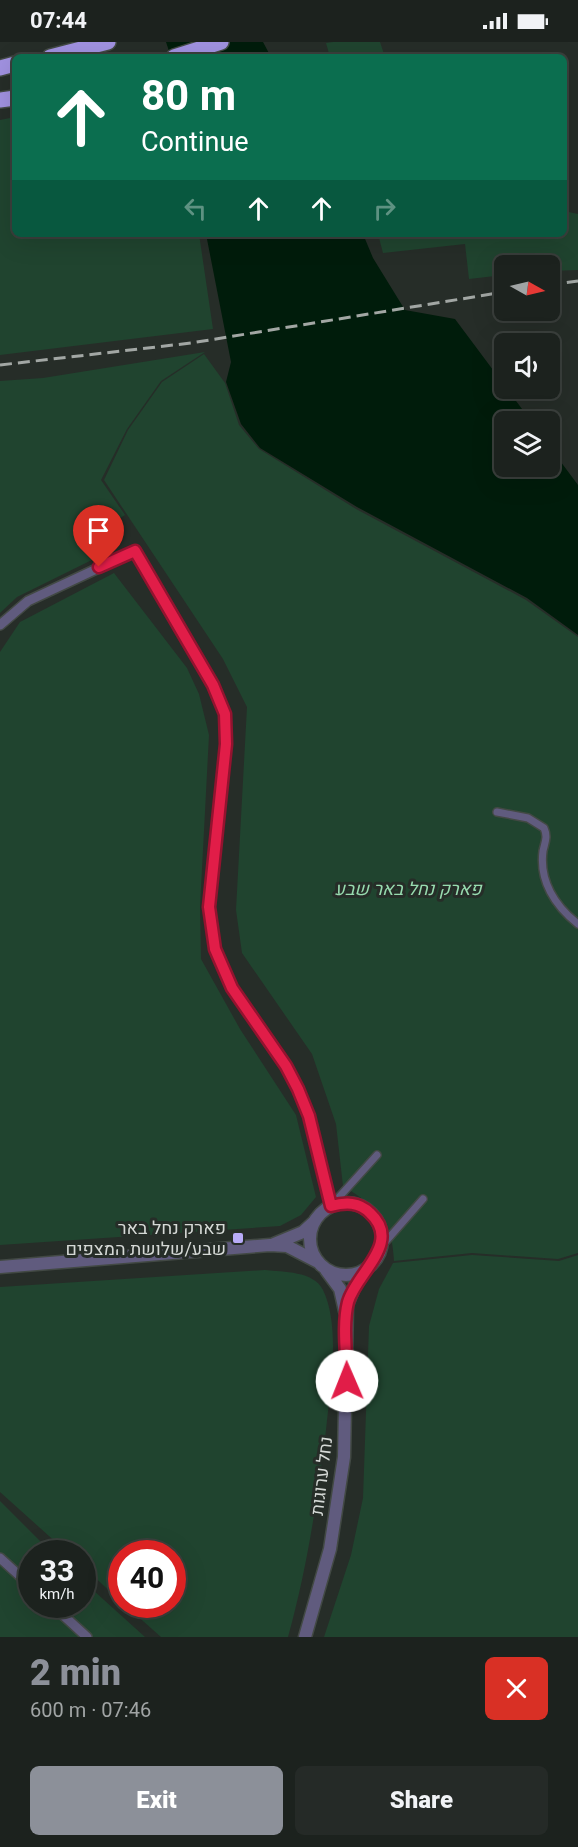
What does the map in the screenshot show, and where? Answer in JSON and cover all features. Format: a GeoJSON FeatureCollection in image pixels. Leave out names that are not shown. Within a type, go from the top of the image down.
{"type":"FeatureCollection","features":[{"type":"Feature","properties":{"kind":"highway"},"geometry":{"type":"LineString","coordinates":[[62,54],[108,42]]}},
{"type":"Feature","properties":{"kind":"highway"},"geometry":{"type":"LineString","coordinates":[[183,54],[221,42]]}},
{"type":"Feature","properties":{"kind":"street"},"geometry":{"type":"LineString","coordinates":[[0,625],[28,601],[135,551],[207,674],[220,702],[226,729],[210,883],[210,925],[215,949],[232,988],[286,1066],[298,1089],[309,1116],[331,1206]]}},
{"type":"Feature","properties":{"kind":"street"},"geometry":{"type":"LineString","coordinates":[[497,812],[528,818],[544,828],[547,837],[543,869],[548,887],[557,903],[578,924]]}},
{"type":"Feature","properties":{"kind":"street"},"geometry":{"type":"LineString","coordinates":[[270,1245],[303,1232],[331,1206],[377,1155]]}},
{"type":"Feature","properties":{"kind":"street"},"geometry":{"type":"LineString","coordinates":[[0,1267],[270,1245],[287,1246],[320,1265],[345,1275],[368,1268],[380,1248],[423,1199]]}},
{"type":"Feature","properties":{"kind":"street"},"geometry":{"type":"LineString","coordinates":[[331,1206],[343,1203],[365,1208],[379,1226],[380,1248]]}},
{"type":"Feature","properties":{"kind":"street"},"geometry":{"type":"LineString","coordinates":[[314,1222],[310,1243],[320,1265]]}},
{"type":"Feature","properties":{"kind":"street","name":"נחל ערוגות"},"geometry":{"type":"LineString","coordinates":[[320,1265],[340,1289],[347,1316]]}},
{"type":"Feature","properties":{"kind":"street","name":"נחל ערוגות"},"geometry":{"type":"LineString","coordinates":[[305,1637],[330,1549],[344,1457],[347,1316],[352,1291],[368,1268]]}},
{"type":"Feature","properties":{"kind":"street"},"geometry":{"type":"LineString","coordinates":[[0,1558],[18,1574]]}},
{"type":"Feature","properties":{"kind":"street"},"geometry":{"type":"LineString","coordinates":[[66,1618],[87,1637]]}},
{"type":"Feature","properties":{"kind":"green space"},"geometry":{"type":"Polygon","coordinates":[[[380,42],[384,54],[329,54],[326,43],[380,42]]]}},
{"type":"Feature","properties":{"kind":"green space"},"geometry":{"type":"Polygon","coordinates":[[[12,118],[12,237],[199,237],[213,329],[0,355],[0,120],[12,118]]]}},
{"type":"Feature","properties":{"kind":"green space"},"geometry":{"type":"Polygon","coordinates":[[[567,212],[578,214],[578,270],[560,271],[560,255],[494,255],[494,276],[469,279],[465,244],[383,253],[379,237],[567,237],[567,212]]]}},
{"type":"Feature","properties":{"kind":"green space"},"geometry":{"type":"Polygon","coordinates":[[[205,352],[161,381],[127,429],[101,480],[125,515],[94,535],[108,552],[17,597],[0,613],[0,381],[43,378],[205,352]]]}},
{"type":"Feature","properties":{"kind":"green space","name":"פארק נחל באר שבע"},"geometry":{"type":"Polygon","coordinates":[[[204,354],[225,383],[239,425],[259,449],[356,509],[526,600],[578,637],[578,1253],[558,1259],[472,1253],[394,1261],[390,1234],[381,1216],[374,1208],[343,1186],[336,1124],[312,1054],[242,953],[236,910],[247,707],[223,659],[104,480],[128,430],[162,382],[204,354]]]}},
{"type":"Feature","properties":{"kind":"green space"},"geometry":{"type":"Polygon","coordinates":[[[114,573],[187,668],[199,694],[209,735],[200,907],[201,959],[240,1029],[296,1115],[316,1197],[301,1215],[280,1226],[0,1245],[0,652],[20,622],[114,573]]]}},
{"type":"Feature","properties":{"kind":"green space"},"geometry":{"type":"Polygon","coordinates":[[[472,1255],[559,1261],[578,1255],[578,1637],[324,1637],[351,1555],[363,1498],[369,1326],[379,1289],[393,1263],[472,1255]]]}},
{"type":"Feature","properties":{"kind":"green space"},"geometry":{"type":"Polygon","coordinates":[[[265,1270],[305,1276],[319,1284],[323,1290],[332,1322],[333,1359],[330,1396],[315,1509],[301,1586],[288,1637],[161,1637],[140,1618],[186,1618],[186,1540],[108,1540],[108,1590],[96,1578],[96,1540],[53,1540],[0,1492],[0,1287],[265,1270]]]}},
{"type":"Feature","properties":{"kind":"green space"},"geometry":{"type":"Polygon","coordinates":[[[0,1501],[39,1540],[18,1540],[18,1618],[96,1618],[96,1593],[108,1604],[108,1618],[124,1618],[145,1637],[0,1637],[0,1501]]]}},
{"type":"Feature","properties":{"kind":"shaded area"},"geometry":{"type":"Polygon","coordinates":[[[166,42],[263,42],[269,54],[170,54],[166,42]]]}},
{"type":"Feature","properties":{"kind":"shaded area"},"geometry":{"type":"Polygon","coordinates":[[[207,237],[364,237],[373,258],[405,310],[455,319],[494,371],[494,399],[515,399],[524,411],[494,411],[494,477],[560,477],[560,461],[578,485],[578,635],[527,598],[357,507],[260,448],[241,424],[226,382],[231,362],[207,237]]]}},
{"type":"Feature","properties":{"kind":"railway"},"geometry":{"type":"LineString","coordinates":[[560,283],[578,281]]}},
{"type":"Feature","properties":{"kind":"railway"},"geometry":{"type":"LineString","coordinates":[[0,365],[191,343],[494,294]]}},
{"type":"Feature","properties":{"kind":"place","name":"פארק נחל באר שבע/שלושת המצפים"},"geometry":{"type":"Point","coordinates":[238,1238]}},
{"type":"Feature","properties":{"kind":"route"},"geometry":{"type":"LineString","coordinates":[[99,567],[135,551],[213,685],[225,714],[226,744],[210,883],[210,925],[215,949],[232,988],[286,1066],[298,1089],[309,1116],[331,1206],[343,1203],[365,1208],[379,1226],[382,1237],[375,1259],[358,1278],[347,1305],[347,1381]]}}]}
